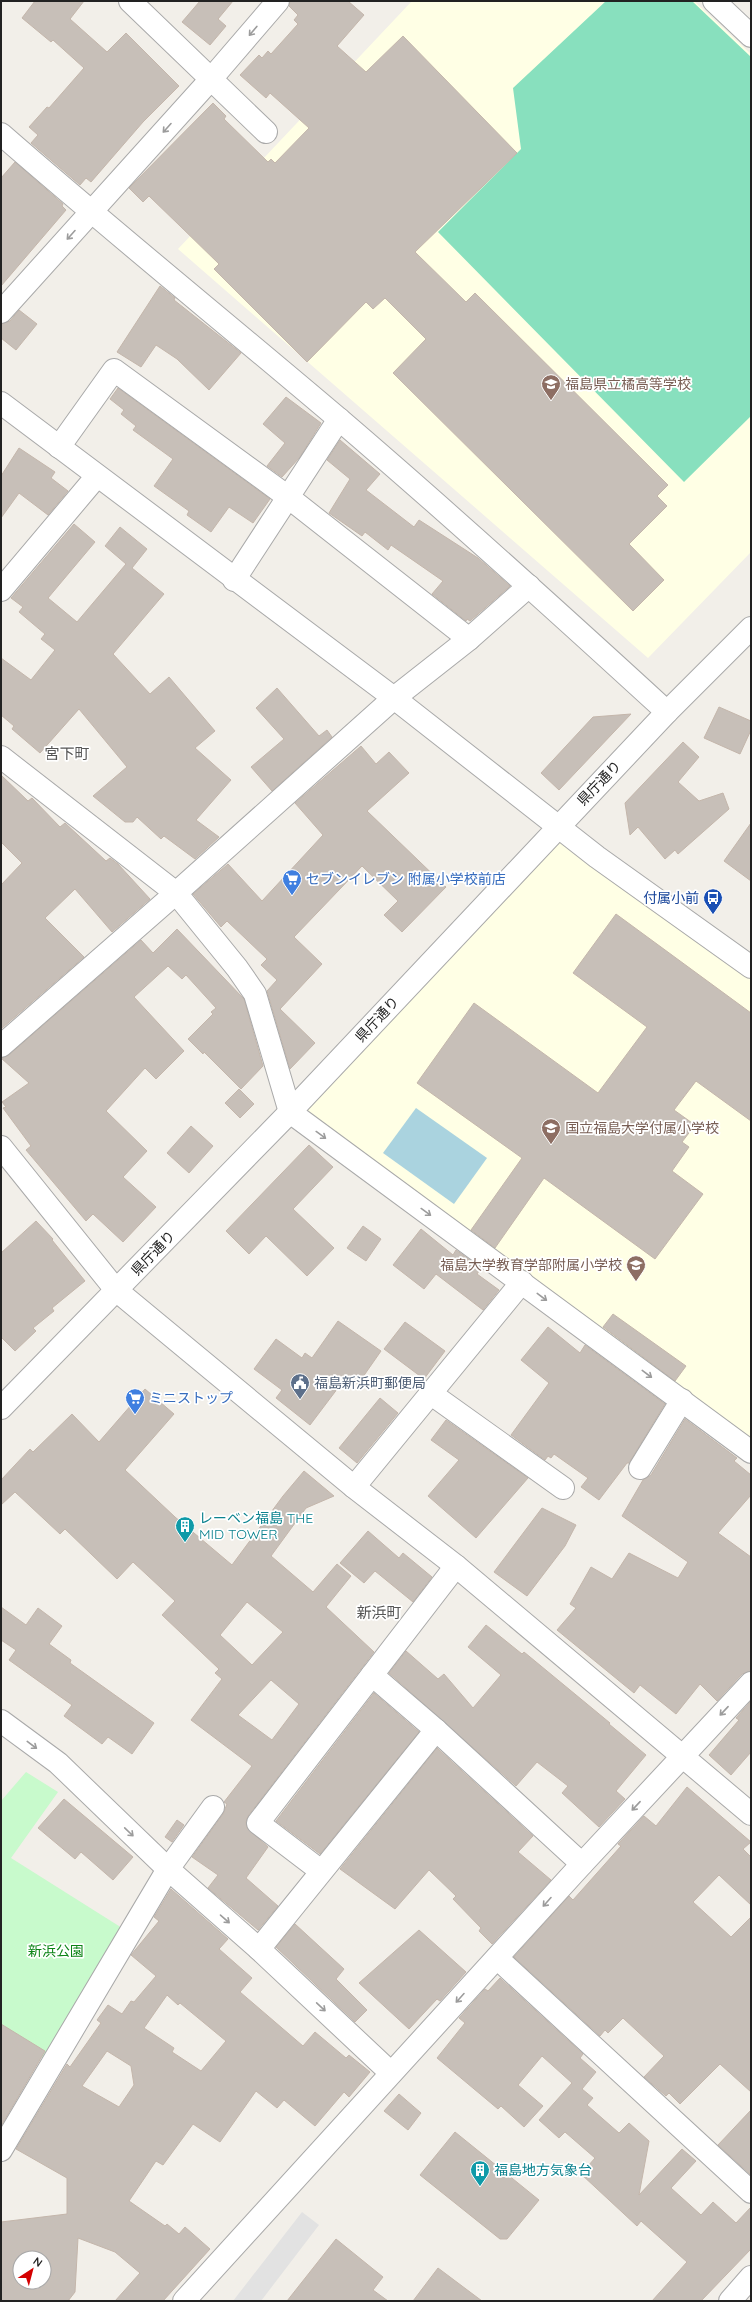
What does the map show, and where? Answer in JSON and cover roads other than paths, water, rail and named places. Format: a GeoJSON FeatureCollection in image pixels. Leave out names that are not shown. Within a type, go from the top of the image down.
{"type":"FeatureCollection","features":[{"type":"Feature","properties":{"kind":"street"},"geometry":{"type":"LineString","coordinates":[[1,312],[211,79],[278,1]]}},
{"type":"Feature","properties":{"kind":"street"},"geometry":{"type":"LineString","coordinates":[[714,1],[751,36]]}},
{"type":"Feature","properties":{"kind":"street"},"geometry":{"type":"LineString","coordinates":[[136,3],[266,132]]}},
{"type":"Feature","properties":{"kind":"street"},"geometry":{"type":"LineString","coordinates":[[1,134],[91,213],[339,419],[530,586],[667,712]]}},
{"type":"Feature","properties":{"kind":"street"},"geometry":{"type":"LineString","coordinates":[[59,447],[114,370],[288,497],[469,639]]}},
{"type":"Feature","properties":{"kind":"street"},"geometry":{"type":"LineString","coordinates":[[1,403],[234,580],[394,698],[559,825],[597,857],[751,967]]}},
{"type":"Feature","properties":{"kind":"street"},"geometry":{"type":"LineString","coordinates":[[234,580],[339,419]]}},
{"type":"Feature","properties":{"kind":"street"},"geometry":{"type":"LineString","coordinates":[[1,590],[97,476]]}},
{"type":"Feature","properties":{"kind":"street"},"geometry":{"type":"LineString","coordinates":[[1,1046],[176,893],[394,698],[469,639],[530,586]]}},
{"type":"Feature","properties":{"kind":"street","name":"県庁通り"},"geometry":{"type":"LineString","coordinates":[[1,1408],[290,1112],[559,825],[667,712],[751,628]]}},
{"type":"Feature","properties":{"kind":"street"},"geometry":{"type":"LineString","coordinates":[[1,757],[176,893],[237,968],[255,994],[290,1112],[751,1452]]}},
{"type":"Feature","properties":{"kind":"street"},"geometry":{"type":"LineString","coordinates":[[1,1147],[116,1290],[354,1487],[456,1566],[751,1814]]}},
{"type":"Feature","properties":{"kind":"street"},"geometry":{"type":"LineString","coordinates":[[354,1487],[522,1282]]}},
{"type":"Feature","properties":{"kind":"street"},"geometry":{"type":"LineString","coordinates":[[430,1393],[563,1488]]}},
{"type":"Feature","properties":{"kind":"street"},"geometry":{"type":"LineString","coordinates":[[640,1468],[682,1400]]}},
{"type":"Feature","properties":{"kind":"street"},"geometry":{"type":"LineString","coordinates":[[321,1871],[258,1823],[456,1566]]}},
{"type":"Feature","properties":{"kind":"street"},"geometry":{"type":"LineString","coordinates":[[372,1675],[436,1730],[582,1864]]}},
{"type":"Feature","properties":{"kind":"street"},"geometry":{"type":"LineString","coordinates":[[184,2301],[582,1864],[751,1683]]}},
{"type":"Feature","properties":{"kind":"street"},"geometry":{"type":"LineString","coordinates":[[1,1721],[58,1764],[168,1869],[259,1949],[391,2073]]}},
{"type":"Feature","properties":{"kind":"street"},"geometry":{"type":"LineString","coordinates":[[259,1949],[436,1730]]}},
{"type":"Feature","properties":{"kind":"street"},"geometry":{"type":"LineString","coordinates":[[1,2150],[168,1869],[213,1807]]}},
{"type":"Feature","properties":{"kind":"street"},"geometry":{"type":"LineString","coordinates":[[497,1958],[751,2192]]}},
{"type":"Feature","properties":{"kind":"street"},"geometry":{"type":"LineString","coordinates":[[730,2301],[751,2277]]}},
{"type":"Feature","properties":{"kind":"water"},"geometry":{"type":"Polygon","coordinates":[[[416,1108],[487,1158],[454,1204],[383,1153],[416,1108]]]}},
{"type":"Feature","properties":{"kind":"place","name":"福島県立橘高等学校"},"geometry":{"type":"Point","coordinates":[551,401]}},
{"type":"Feature","properties":{"kind":"place","name":"セブンイレブン 附属小学校前店"},"geometry":{"type":"Point","coordinates":[292,896]}},
{"type":"Feature","properties":{"kind":"place","name":"付属小前"},"geometry":{"type":"Point","coordinates":[713,915]}},
{"type":"Feature","properties":{"kind":"place","name":"国立福島大学付属小学校"},"geometry":{"type":"Point","coordinates":[551,1145]}},
{"type":"Feature","properties":{"kind":"place","name":"福島大学教育学部附属小学校"},"geometry":{"type":"Point","coordinates":[636,1282]}},
{"type":"Feature","properties":{"kind":"place","name":"福島新浜町郵便局"},"geometry":{"type":"Point","coordinates":[300,1400]}},
{"type":"Feature","properties":{"kind":"place","name":"ミニストップ"},"geometry":{"type":"Point","coordinates":[135,1415]}},
{"type":"Feature","properties":{"kind":"place","name":"レーベン福島 THE MID TOWER"},"geometry":{"type":"Point","coordinates":[185,1543]}},
{"type":"Feature","properties":{"kind":"place","name":"福島地方気象台"},"geometry":{"type":"Point","coordinates":[480,2187]}},
{"type":"Feature","properties":{"kind":"district","name":"宮下町"},"geometry":{"type":"Point","coordinates":[67,753]}},
{"type":"Feature","properties":{"kind":"district","name":"新浜町"},"geometry":{"type":"Point","coordinates":[379,1612]}},
{"type":"Feature","properties":{"kind":"park label","name":"新浜公園"},"geometry":{"type":"Point","coordinates":[56,1951]}}]}
